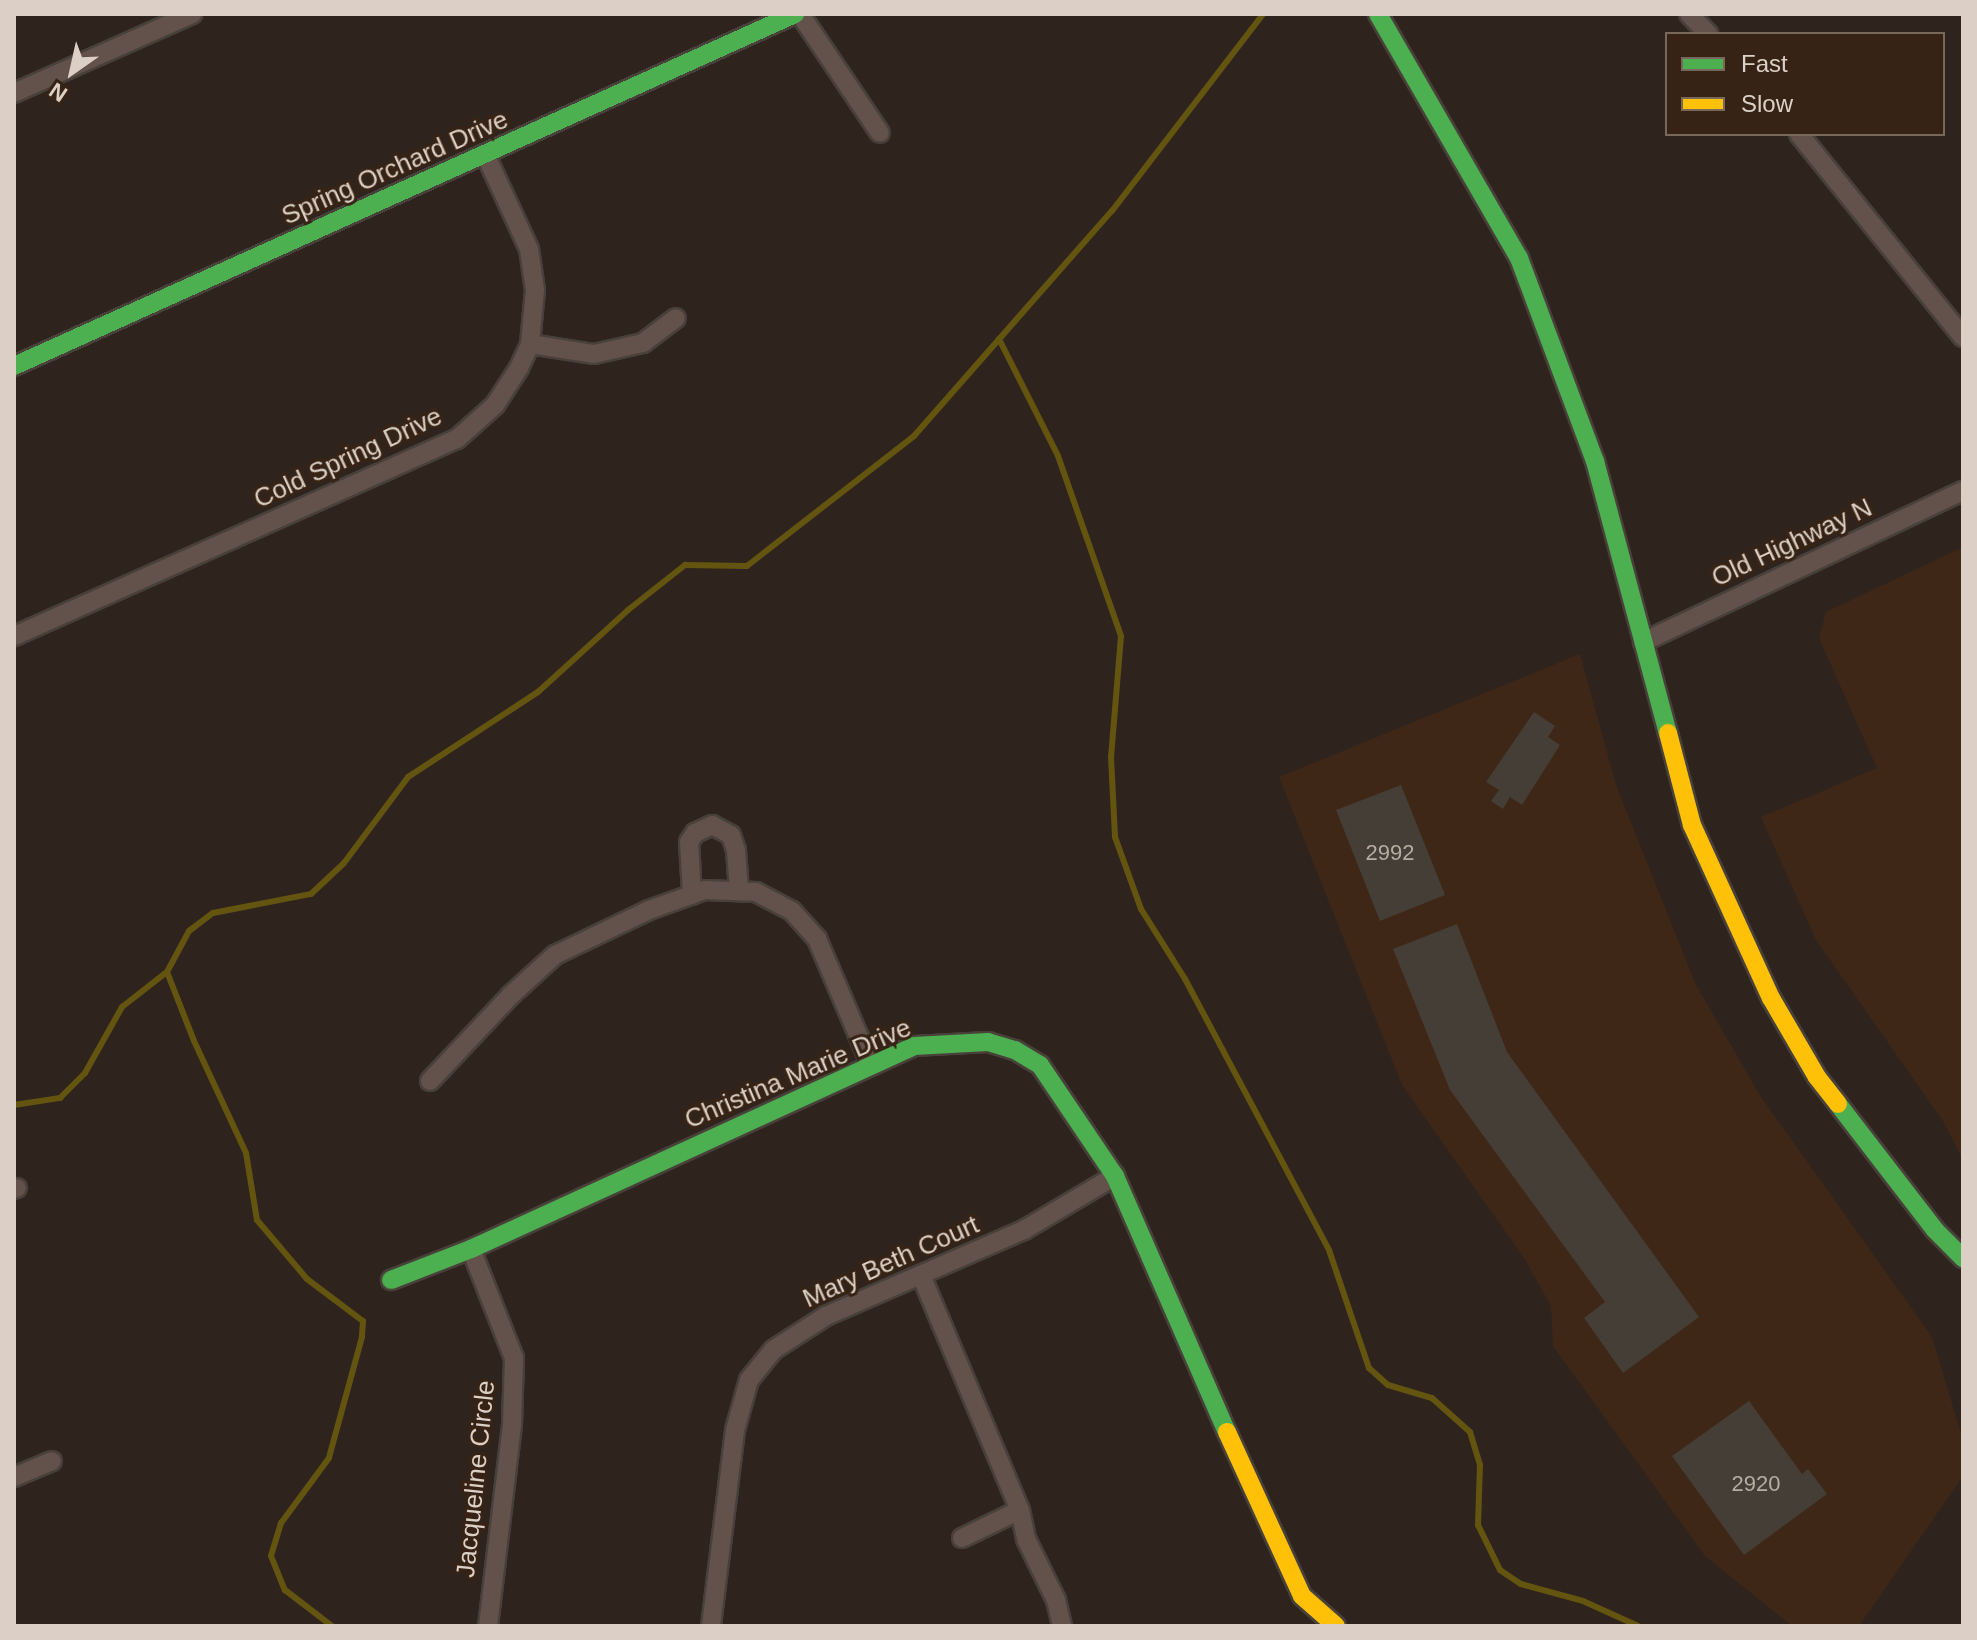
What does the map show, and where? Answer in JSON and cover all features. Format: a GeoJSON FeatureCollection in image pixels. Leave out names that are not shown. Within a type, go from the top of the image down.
{"type":"FeatureCollection","features":[{"type":"Feature","properties":{"kind":"street"},"geometry":{"type":"LineString","coordinates":[[14,93],[164,20],[192,14]]}},
{"type":"Feature","properties":{"kind":"street"},"geometry":{"type":"LineString","coordinates":[[798,14],[880,133]]}},
{"type":"Feature","properties":{"kind":"street","name":"Spring Orchard Drive"},"geometry":{"type":"LineString","coordinates":[[14,366],[798,14]]}},
{"type":"Feature","properties":{"kind":"street"},"geometry":{"type":"LineString","coordinates":[[1378,14],[1519,258],[1595,461],[1692,825],[1771,998],[1817,1077],[1935,1230],[1963,1258]]}},
{"type":"Feature","properties":{"kind":"street"},"geometry":{"type":"LineString","coordinates":[[1689,14],[1706,32]]}},
{"type":"Feature","properties":{"kind":"street"},"geometry":{"type":"LineString","coordinates":[[1801,136],[1963,337]]}},
{"type":"Feature","properties":{"kind":"street","name":"Cold Spring Drive"},"geometry":{"type":"LineString","coordinates":[[14,636],[457,439],[495,405],[519,368],[530,344],[535,290],[529,249],[486,156]]}},
{"type":"Feature","properties":{"kind":"street"},"geometry":{"type":"LineString","coordinates":[[530,344],[594,354],[643,343],[676,318]]}},
{"type":"Feature","properties":{"kind":"street","name":"Old Highway N"},"geometry":{"type":"LineString","coordinates":[[1643,642],[1963,491]]}},
{"type":"Feature","properties":{"kind":"street"},"geometry":{"type":"LineString","coordinates":[[692,895],[689,842],[695,833],[712,825],[731,835],[736,850],[739,891]]}},
{"type":"Feature","properties":{"kind":"street"},"geometry":{"type":"LineString","coordinates":[[430,1081],[510,996],[555,955],[649,910],[705,890],[756,892],[792,911],[817,939],[871,1065]]}},
{"type":"Feature","properties":{"kind":"street","name":"Christina Marie Drive"},"geometry":{"type":"LineString","coordinates":[[391,1280],[471,1249],[914,1046],[988,1042],[1015,1050],[1040,1065],[1115,1176],[1189,1338],[1250,1488],[1302,1596],[1336,1626]]}},
{"type":"Feature","properties":{"kind":"street","name":"Mary Beth Court"},"geometry":{"type":"LineString","coordinates":[[711,1626],[735,1430],[749,1380],[773,1350],[826,1316],[1024,1230],[1115,1176]]}},
{"type":"Feature","properties":{"kind":"street","name":"Jacqueline Circle"},"geometry":{"type":"LineString","coordinates":[[471,1249],[514,1358],[512,1425],[488,1626]]}},
{"type":"Feature","properties":{"kind":"street"},"geometry":{"type":"LineString","coordinates":[[921,1275],[1020,1510],[1026,1539],[1056,1600],[1062,1626]]}},
{"type":"Feature","properties":{"kind":"street"},"geometry":{"type":"LineString","coordinates":[[14,1477],[52,1461]]}},
{"type":"Feature","properties":{"kind":"street"},"geometry":{"type":"LineString","coordinates":[[962,1538],[1020,1510]]}},
{"type":"Feature","properties":{"kind":"shaded area"},"geometry":{"type":"Polygon","coordinates":[[[1963,547],[1963,1160],[1943,1121],[1816,940],[1761,817],[1877,768],[1819,638],[1826,612],[1963,547]]]}},
{"type":"Feature","properties":{"kind":"shaded area"},"geometry":{"type":"Polygon","coordinates":[[[1580,654],[1616,785],[1696,985],[1761,1097],[1932,1337],[1963,1440],[1963,1476],[1859,1626],[1792,1626],[1705,1556],[1553,1346],[1551,1306],[1524,1258],[1402,1085],[1279,777],[1580,654]]]}},
{"type":"Feature","properties":{"kind":"building"},"geometry":{"type":"Polygon","coordinates":[[[1534,712],[1555,726],[1548,737],[1560,745],[1522,805],[1510,797],[1503,809],[1491,801],[1499,790],[1486,782],[1534,712]]]}},
{"type":"Feature","properties":{"kind":"building"},"geometry":{"type":"Polygon","coordinates":[[[1401,785],[1445,895],[1380,921],[1336,810],[1401,785]]]}},
{"type":"Feature","properties":{"kind":"building"},"geometry":{"type":"Polygon","coordinates":[[[1457,924],[1507,1052],[1699,1317],[1623,1373],[1584,1318],[1605,1302],[1450,1090],[1393,949],[1457,924]]]}},
{"type":"Feature","properties":{"kind":"building"},"geometry":{"type":"Polygon","coordinates":[[[1749,1401],[1802,1474],[1808,1469],[1827,1494],[1744,1555],[1672,1456],[1749,1401]]]}},
{"type":"Feature","properties":{"kind":"waterway"},"geometry":{"type":"LineString","coordinates":[[14,1105],[60,1098],[85,1073],[122,1007],[167,972],[189,931],[213,913],[311,894],[344,863],[408,777],[538,692],[628,610],[685,565],[747,566],[914,436],[1112,211],[1263,14]]}},
{"type":"Feature","properties":{"kind":"waterway"},"geometry":{"type":"LineString","coordinates":[[999,339],[1058,456],[1121,636],[1111,757],[1115,837],[1141,909],[1185,979],[1329,1250],[1369,1368],[1388,1385],[1432,1398],[1470,1432],[1480,1465],[1478,1525],[1500,1570],[1521,1584],[1583,1601],[1638,1626]]}},
{"type":"Feature","properties":{"kind":"waterway"},"geometry":{"type":"LineString","coordinates":[[167,972],[194,1041],[246,1153],[257,1220],[307,1279],[363,1321],[362,1337],[329,1458],[281,1523],[271,1556],[285,1590],[332,1626]]}},
{"type":"Feature","properties":{"kind":"traffic: fast"},"geometry":{"type":"LineString","coordinates":[[14,366],[795,14]]}},
{"type":"Feature","properties":{"kind":"traffic: fast"},"geometry":{"type":"LineString","coordinates":[[1378,14],[1519,258],[1595,461],[1668,733]]}},
{"type":"Feature","properties":{"kind":"traffic: fast"},"geometry":{"type":"LineString","coordinates":[[391,1280],[471,1249],[914,1046],[988,1042],[1015,1050],[1040,1065],[1115,1176],[1227,1432]]}},
{"type":"Feature","properties":{"kind":"traffic: fast"},"geometry":{"type":"LineString","coordinates":[[1838,1104],[1935,1230],[1963,1258]]}},
{"type":"Feature","properties":{"kind":"traffic: slow"},"geometry":{"type":"LineString","coordinates":[[1668,733],[1692,825],[1771,998],[1817,1077],[1838,1104]]}},
{"type":"Feature","properties":{"kind":"traffic: slow"},"geometry":{"type":"LineString","coordinates":[[1227,1432],[1302,1596],[1336,1626]]}}]}
